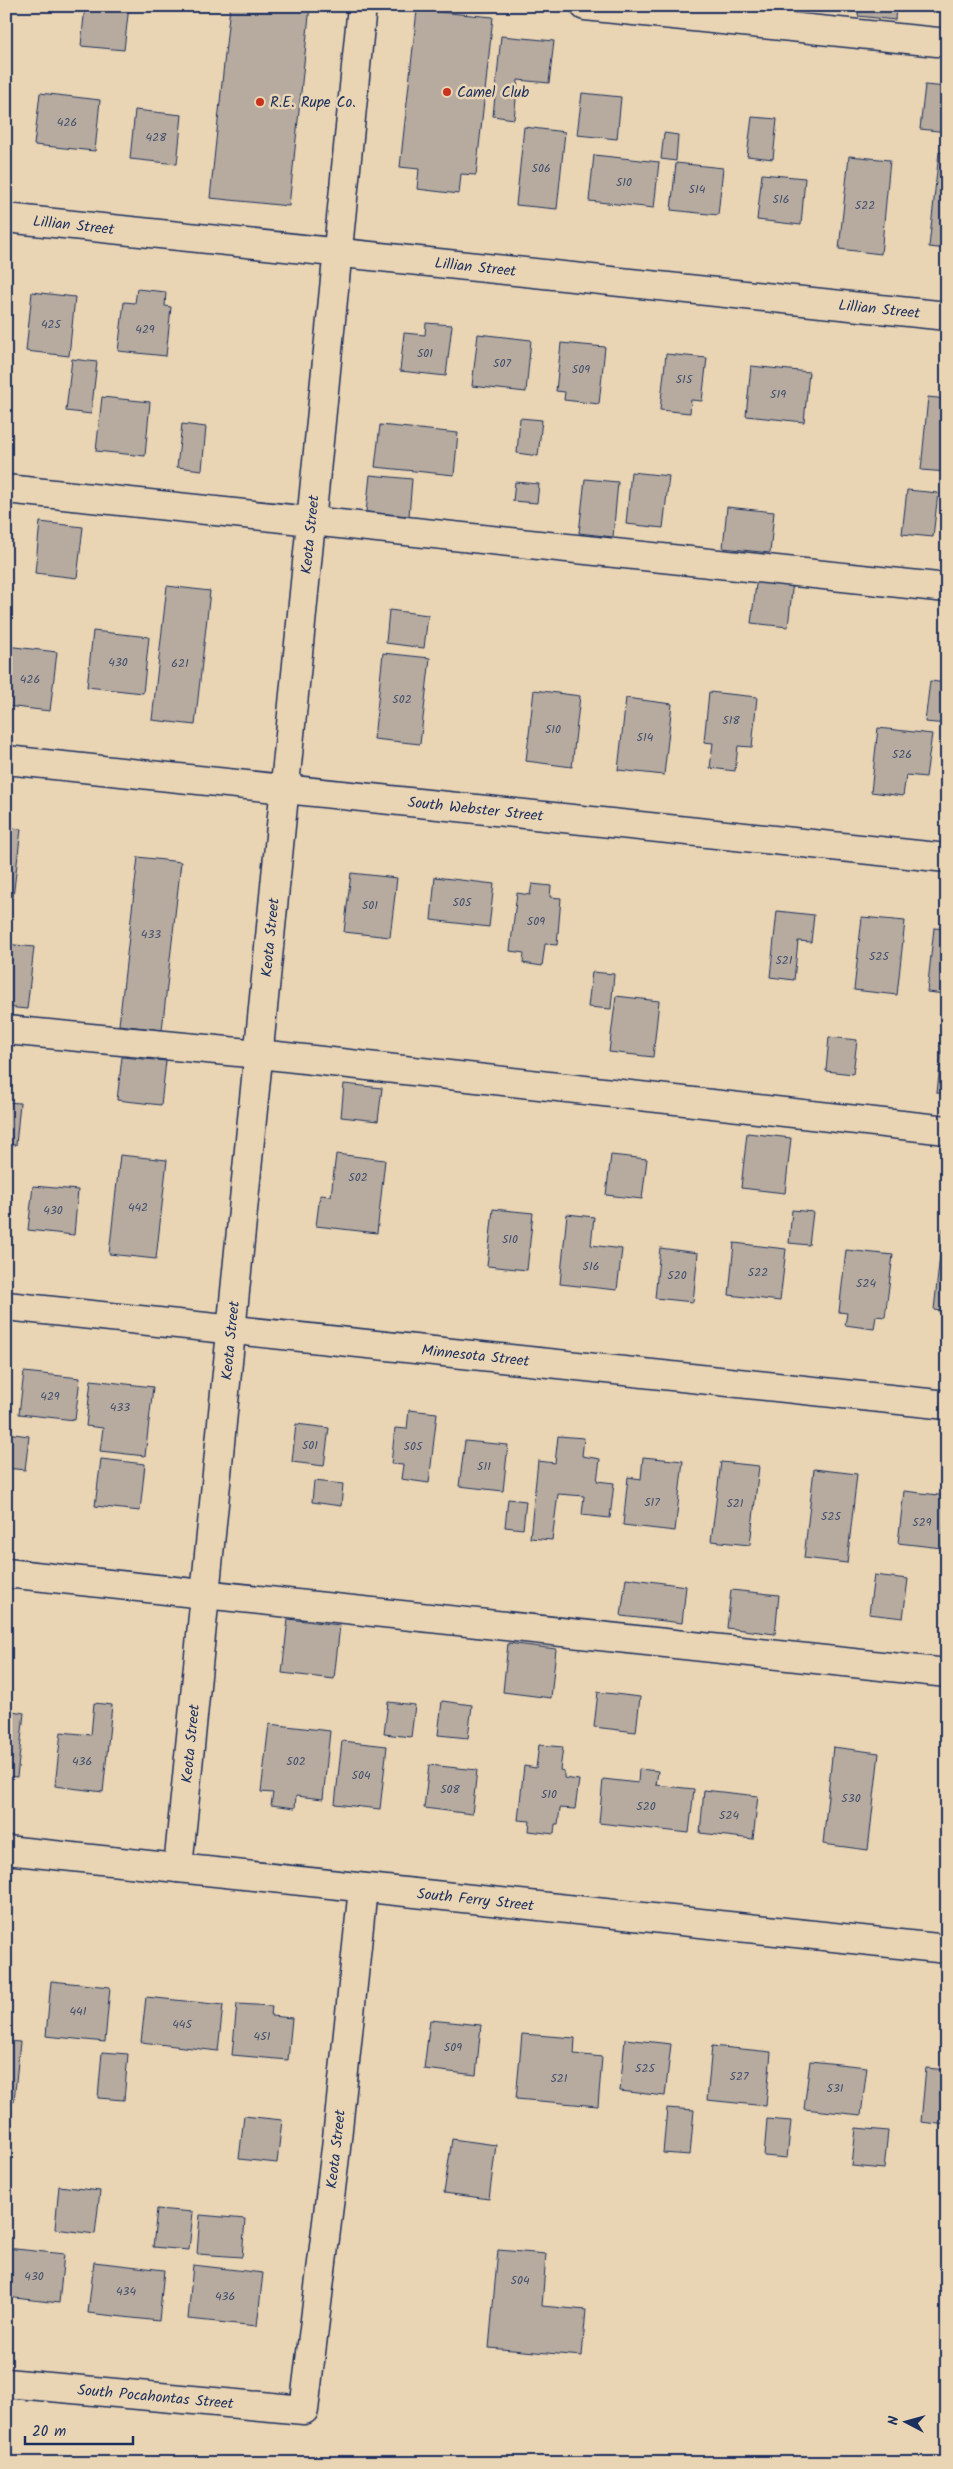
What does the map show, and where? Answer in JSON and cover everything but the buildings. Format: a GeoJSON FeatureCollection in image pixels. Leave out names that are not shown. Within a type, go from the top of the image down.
{"type":"FeatureCollection","features":[{"type":"Feature","properties":{"kind":"street","name":"Keota Street"},"geometry":{"type":"LineString","coordinates":[[178,1868],[362,6]]}},
{"type":"Feature","properties":{"kind":"street"},"geometry":{"type":"LineString","coordinates":[[585,6],[947,43]]}},
{"type":"Feature","properties":{"kind":"street","name":"Lillian Street"},"geometry":{"type":"LineString","coordinates":[[6,218],[947,316]]}},
{"type":"Feature","properties":{"kind":"street"},"geometry":{"type":"LineString","coordinates":[[6,489],[947,588]]}},
{"type":"Feature","properties":{"kind":"street","name":"South Webster Street"},"geometry":{"type":"LineString","coordinates":[[6,760],[947,858]]}},
{"type":"Feature","properties":{"kind":"street"},"geometry":{"type":"LineString","coordinates":[[6,1030],[258,1054],[947,1130]]}},
{"type":"Feature","properties":{"kind":"street","name":"Minnesota Street"},"geometry":{"type":"LineString","coordinates":[[6,1306],[947,1405]]}},
{"type":"Feature","properties":{"kind":"street"},"geometry":{"type":"LineString","coordinates":[[6,1574],[947,1673]]}},
{"type":"Feature","properties":{"kind":"street","name":"South Ferry Street"},"geometry":{"type":"LineString","coordinates":[[6,1850],[947,1949]]}},
{"type":"Feature","properties":{"kind":"street","name":"Keota Street"},"geometry":{"type":"LineString","coordinates":[[304,2410],[336,2148],[363,1888]]}},
{"type":"Feature","properties":{"kind":"street","name":"South Pocahontas Street"},"geometry":{"type":"LineString","coordinates":[[6,2383],[304,2410]]}},
{"type":"Feature","properties":{"kind":"place","name":"Camel Club"},"geometry":{"type":"Point","coordinates":[447,92]}},
{"type":"Feature","properties":{"kind":"place","name":"R.E. Rupe Co."},"geometry":{"type":"Point","coordinates":[260,102]}}]}
